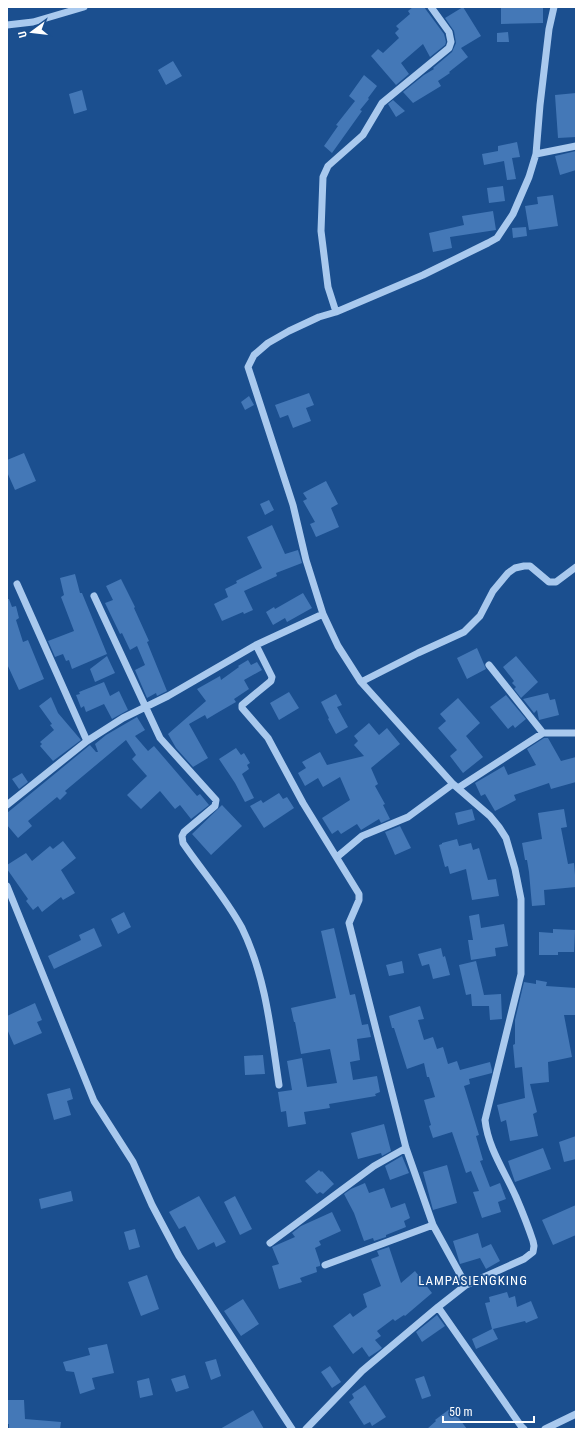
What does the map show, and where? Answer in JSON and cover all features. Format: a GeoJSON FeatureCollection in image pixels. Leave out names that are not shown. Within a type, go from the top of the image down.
{"type":"FeatureCollection","features":[{"type":"Feature","properties":{"kind":"street"},"geometry":{"type":"LineString","coordinates":[[7,25],[33,22],[84,7]]}},
{"type":"Feature","properties":{"kind":"street"},"geometry":{"type":"LineString","coordinates":[[336,312],[328,287],[321,231],[323,177],[328,166],[363,135],[382,103],[449,48],[451,42],[449,32],[431,7]]}},
{"type":"Feature","properties":{"kind":"street"},"geometry":{"type":"LineString","coordinates":[[306,1429],[362,1371],[466,1284],[524,1259],[533,1252],[533,1241],[516,1197],[497,1160],[486,1129],[485,1120],[521,974],[521,899],[515,868],[506,838],[499,827],[490,816],[456,786],[361,682],[338,646],[323,614],[306,560],[294,505],[248,367],[254,355],[268,343],[319,317],[336,312],[423,275],[488,244],[497,238],[513,214],[529,177],[536,154],[549,29],[554,7]]}},
{"type":"Feature","properties":{"kind":"street"},"geometry":{"type":"LineString","coordinates":[[536,154],[576,146]]}},
{"type":"Feature","properties":{"kind":"street"},"geometry":{"type":"LineString","coordinates":[[361,682],[464,632],[480,616],[493,591],[508,573],[515,568],[530,566],[549,582],[553,583],[576,567]]}},
{"type":"Feature","properties":{"kind":"street"},"geometry":{"type":"LineString","coordinates":[[17,584],[87,741]]}},
{"type":"Feature","properties":{"kind":"street"},"geometry":{"type":"LineString","coordinates":[[94,596],[160,738],[216,800],[215,806],[184,832],[182,836],[183,843],[221,895],[242,928],[256,966],[267,1005],[279,1085]]}},
{"type":"Feature","properties":{"kind":"street"},"geometry":{"type":"LineString","coordinates":[[7,805],[87,741],[123,718],[168,696],[256,645],[323,614]]}},
{"type":"Feature","properties":{"kind":"street"},"geometry":{"type":"LineString","coordinates":[[256,645],[272,677],[271,681],[242,705],[242,708],[268,738],[303,803],[359,894],[359,900],[349,923],[406,1148],[433,1225],[466,1284]]}},
{"type":"Feature","properties":{"kind":"street"},"geometry":{"type":"LineString","coordinates":[[489,665],[543,733]]}},
{"type":"Feature","properties":{"kind":"street"},"geometry":{"type":"LineString","coordinates":[[337,857],[362,836],[408,817],[543,733],[576,733]]}},
{"type":"Feature","properties":{"kind":"street"},"geometry":{"type":"LineString","coordinates":[[7,886],[94,1102],[133,1162],[152,1205],[179,1256],[292,1429]]}},
{"type":"Feature","properties":{"kind":"street"},"geometry":{"type":"LineString","coordinates":[[270,1243],[374,1166],[406,1148]]}},
{"type":"Feature","properties":{"kind":"street"},"geometry":{"type":"LineString","coordinates":[[325,1265],[433,1225]]}},
{"type":"Feature","properties":{"kind":"street"},"geometry":{"type":"LineString","coordinates":[[438,1307],[524,1429]]}},
{"type":"Feature","properties":{"kind":"street"},"geometry":{"type":"LineString","coordinates":[[545,1429],[576,1414]]}},
{"type":"Feature","properties":{"kind":"building"},"geometry":{"type":"Polygon","coordinates":[[[413,7],[424,7],[444,34],[446,42],[445,45],[430,57],[423,44],[401,63],[409,74],[396,85],[371,56],[378,49],[383,53],[399,38],[395,33],[399,29],[396,26],[410,14],[408,11],[413,7]]]}},
{"type":"Feature","properties":{"kind":"building"},"geometry":{"type":"Polygon","coordinates":[[[463,7],[481,36],[461,48],[468,57],[449,72],[450,73],[438,81],[441,86],[413,103],[403,92],[434,69],[433,68],[452,52],[456,43],[454,31],[445,18],[463,7]]]}},
{"type":"Feature","properties":{"kind":"building"},"geometry":{"type":"Polygon","coordinates":[[[501,7],[543,7],[543,23],[501,24],[501,7]]]}},
{"type":"Feature","properties":{"kind":"building"},"geometry":{"type":"Polygon","coordinates":[[[508,32],[509,42],[497,42],[497,33],[508,32]]]}},
{"type":"Feature","properties":{"kind":"building"},"geometry":{"type":"Polygon","coordinates":[[[173,61],[182,76],[166,85],[158,70],[173,61]]]}},
{"type":"Feature","properties":{"kind":"building"},"geometry":{"type":"Polygon","coordinates":[[[364,75],[377,86],[360,110],[362,111],[332,153],[324,146],[338,126],[336,125],[355,101],[349,96],[364,75]]]}},
{"type":"Feature","properties":{"kind":"building"},"geometry":{"type":"Polygon","coordinates":[[[82,90],[87,110],[74,114],[69,94],[82,90]]]}},
{"type":"Feature","properties":{"kind":"building"},"geometry":{"type":"Polygon","coordinates":[[[576,93],[576,137],[558,138],[555,95],[576,93]]]}},
{"type":"Feature","properties":{"kind":"building"},"geometry":{"type":"Polygon","coordinates":[[[393,100],[405,111],[396,117],[388,104],[393,100]]]}},
{"type":"Feature","properties":{"kind":"building"},"geometry":{"type":"Polygon","coordinates":[[[517,142],[520,157],[512,158],[516,179],[507,180],[504,161],[484,165],[482,154],[498,151],[498,146],[517,142]]]}},
{"type":"Feature","properties":{"kind":"building"},"geometry":{"type":"Polygon","coordinates":[[[576,151],[576,170],[560,175],[555,156],[576,151]]]}},
{"type":"Feature","properties":{"kind":"building"},"geometry":{"type":"Polygon","coordinates":[[[503,186],[505,201],[489,203],[487,188],[503,186]]]}},
{"type":"Feature","properties":{"kind":"building"},"geometry":{"type":"Polygon","coordinates":[[[553,195],[558,226],[529,230],[525,206],[538,204],[537,197],[553,195]]]}},
{"type":"Feature","properties":{"kind":"building"},"geometry":{"type":"Polygon","coordinates":[[[493,211],[496,230],[450,237],[452,248],[433,252],[429,233],[464,225],[462,216],[493,211]]]}},
{"type":"Feature","properties":{"kind":"building"},"geometry":{"type":"Polygon","coordinates":[[[526,227],[527,236],[513,238],[512,228],[526,227]]]}},
{"type":"Feature","properties":{"kind":"building"},"geometry":{"type":"Polygon","coordinates":[[[309,393],[314,405],[306,408],[311,421],[293,428],[288,415],[280,418],[275,405],[309,393]]]}},
{"type":"Feature","properties":{"kind":"building"},"geometry":{"type":"Polygon","coordinates":[[[249,396],[254,405],[245,410],[241,402],[249,396]]]}},
{"type":"Feature","properties":{"kind":"building"},"geometry":{"type":"Polygon","coordinates":[[[24,453],[36,481],[15,490],[7,472],[7,460],[24,453]]]}},
{"type":"Feature","properties":{"kind":"building"},"geometry":{"type":"Polygon","coordinates":[[[326,481],[338,504],[331,508],[339,527],[316,537],[310,524],[315,522],[303,501],[307,499],[303,493],[326,481]]]}},
{"type":"Feature","properties":{"kind":"building"},"geometry":{"type":"Polygon","coordinates":[[[269,500],[274,510],[265,515],[260,504],[269,500]]]}},
{"type":"Feature","properties":{"kind":"building"},"geometry":{"type":"Polygon","coordinates":[[[272,525],[285,554],[298,550],[302,563],[276,573],[277,576],[244,591],[253,610],[244,614],[243,612],[222,621],[214,604],[228,597],[225,589],[237,583],[236,581],[262,568],[247,537],[272,525]]]}},
{"type":"Feature","properties":{"kind":"building"},"geometry":{"type":"Polygon","coordinates":[[[75,574],[80,593],[82,593],[107,654],[72,669],[69,660],[66,661],[63,654],[55,657],[48,641],[74,631],[61,597],[64,595],[60,578],[75,574]]]}},
{"type":"Feature","properties":{"kind":"building"},"geometry":{"type":"Polygon","coordinates":[[[121,579],[135,607],[134,608],[149,641],[147,642],[167,691],[157,696],[156,693],[147,698],[135,670],[145,665],[137,646],[130,650],[122,633],[120,634],[105,603],[113,600],[106,586],[121,579]]]}},
{"type":"Feature","properties":{"kind":"building"},"geometry":{"type":"Polygon","coordinates":[[[303,593],[312,608],[287,622],[285,618],[273,625],[266,612],[274,607],[275,609],[303,593]]]}},
{"type":"Feature","properties":{"kind":"building"},"geometry":{"type":"Polygon","coordinates":[[[7,599],[9,599],[12,607],[16,606],[19,618],[16,620],[23,642],[28,640],[44,679],[19,690],[7,664],[7,599]]]}},
{"type":"Feature","properties":{"kind":"building"},"geometry":{"type":"Polygon","coordinates":[[[477,648],[486,669],[467,679],[457,658],[477,648]]]}},
{"type":"Feature","properties":{"kind":"building"},"geometry":{"type":"Polygon","coordinates":[[[107,656],[115,673],[95,682],[90,669],[107,656]]]}},
{"type":"Feature","properties":{"kind":"building"},"geometry":{"type":"Polygon","coordinates":[[[516,656],[538,682],[521,698],[514,689],[516,687],[512,683],[514,681],[503,667],[516,656]]]}},
{"type":"Feature","properties":{"kind":"building"},"geometry":{"type":"Polygon","coordinates":[[[248,660],[251,665],[257,662],[262,670],[244,680],[249,689],[234,699],[236,702],[207,719],[205,715],[189,724],[208,758],[193,767],[176,748],[168,734],[206,701],[197,689],[220,676],[221,680],[248,660]]]}},
{"type":"Feature","properties":{"kind":"building"},"geometry":{"type":"Polygon","coordinates":[[[104,682],[110,696],[119,691],[128,710],[112,719],[104,704],[86,712],[84,706],[81,708],[76,695],[80,694],[79,692],[104,682]]]}},
{"type":"Feature","properties":{"kind":"building"},"geometry":{"type":"Polygon","coordinates":[[[289,692],[299,708],[279,720],[270,703],[289,692]]]}},
{"type":"Feature","properties":{"kind":"building"},"geometry":{"type":"Polygon","coordinates":[[[548,693],[550,700],[555,699],[559,715],[539,720],[537,710],[534,713],[523,699],[548,693]]]}},
{"type":"Feature","properties":{"kind":"building"},"geometry":{"type":"Polygon","coordinates":[[[336,694],[342,705],[337,707],[348,727],[336,734],[321,702],[336,694]]]}},
{"type":"Feature","properties":{"kind":"building"},"geometry":{"type":"Polygon","coordinates":[[[506,695],[526,719],[515,728],[513,725],[508,729],[490,707],[506,695]]]}},
{"type":"Feature","properties":{"kind":"building"},"geometry":{"type":"Polygon","coordinates":[[[51,697],[58,713],[81,740],[53,761],[40,746],[42,744],[40,742],[54,730],[50,725],[52,724],[39,706],[51,697]]]}},
{"type":"Feature","properties":{"kind":"building"},"geometry":{"type":"Polygon","coordinates":[[[458,698],[480,723],[466,736],[483,757],[463,773],[450,756],[457,750],[438,728],[446,721],[440,714],[458,698]]]}},
{"type":"Feature","properties":{"kind":"building"},"geometry":{"type":"Polygon","coordinates":[[[137,717],[145,730],[135,736],[148,751],[154,746],[197,796],[200,794],[209,805],[191,819],[180,805],[175,809],[160,791],[141,809],[127,795],[147,776],[132,759],[136,755],[126,740],[65,791],[67,793],[60,800],[57,797],[28,821],[32,826],[18,838],[7,825],[7,813],[90,745],[96,752],[98,752],[95,744],[106,735],[137,717]]]}},
{"type":"Feature","properties":{"kind":"building"},"geometry":{"type":"Polygon","coordinates":[[[369,723],[379,735],[387,728],[400,744],[371,768],[378,784],[375,786],[385,804],[383,805],[390,819],[381,823],[379,819],[361,830],[357,824],[341,834],[338,830],[332,834],[322,818],[350,800],[340,777],[323,787],[318,778],[305,786],[298,773],[306,768],[302,762],[320,752],[327,765],[364,756],[354,745],[358,741],[354,736],[369,723]]]}},
{"type":"Feature","properties":{"kind":"building"},"geometry":{"type":"Polygon","coordinates":[[[544,738],[548,738],[561,761],[576,757],[576,782],[551,789],[549,783],[514,795],[516,800],[495,811],[485,794],[481,796],[475,783],[504,766],[508,775],[536,765],[527,749],[544,738]]]}},
{"type":"Feature","properties":{"kind":"building"},"geometry":{"type":"Polygon","coordinates":[[[236,748],[241,755],[244,753],[250,763],[247,765],[249,769],[242,774],[254,798],[245,802],[235,783],[219,759],[236,748]]]}},
{"type":"Feature","properties":{"kind":"building"},"geometry":{"type":"Polygon","coordinates":[[[22,773],[28,782],[19,789],[12,779],[22,773]]]}},
{"type":"Feature","properties":{"kind":"building"},"geometry":{"type":"Polygon","coordinates":[[[279,793],[283,799],[287,797],[294,808],[264,828],[250,806],[261,800],[263,803],[279,793]]]}},
{"type":"Feature","properties":{"kind":"building"},"geometry":{"type":"Polygon","coordinates":[[[222,805],[242,826],[211,855],[192,834],[222,805]]]}},
{"type":"Feature","properties":{"kind":"building"},"geometry":{"type":"Polygon","coordinates":[[[472,809],[475,820],[458,825],[455,813],[472,809]]]}},
{"type":"Feature","properties":{"kind":"building"},"geometry":{"type":"Polygon","coordinates":[[[564,809],[567,827],[561,828],[568,864],[574,863],[576,887],[544,890],[545,905],[532,906],[529,872],[522,843],[542,839],[538,813],[564,809]]]}},
{"type":"Feature","properties":{"kind":"building"},"geometry":{"type":"Polygon","coordinates":[[[400,826],[411,848],[395,855],[385,832],[400,826]]]}},
{"type":"Feature","properties":{"kind":"building"},"geometry":{"type":"Polygon","coordinates":[[[457,839],[459,846],[471,843],[473,850],[479,848],[488,880],[496,879],[499,896],[472,900],[466,869],[450,874],[448,866],[445,867],[439,845],[457,839]]]}},
{"type":"Feature","properties":{"kind":"building"},"geometry":{"type":"Polygon","coordinates":[[[63,841],[76,858],[61,870],[75,893],[63,900],[61,897],[42,912],[38,906],[33,910],[26,901],[28,899],[7,869],[7,865],[26,853],[32,861],[50,846],[53,849],[63,841]]]}},
{"type":"Feature","properties":{"kind":"building"},"geometry":{"type":"Polygon","coordinates":[[[124,912],[131,927],[118,934],[111,919],[124,912]]]}},
{"type":"Feature","properties":{"kind":"building"},"geometry":{"type":"Polygon","coordinates":[[[479,914],[481,928],[504,924],[508,946],[495,948],[496,956],[471,960],[468,940],[473,940],[469,916],[479,914]]]}},
{"type":"Feature","properties":{"kind":"building"},"geometry":{"type":"Polygon","coordinates":[[[94,928],[102,946],[54,969],[48,956],[81,940],[79,935],[94,928]]]}},
{"type":"Feature","properties":{"kind":"building"},"geometry":{"type":"Polygon","coordinates":[[[334,928],[350,995],[355,994],[362,1025],[368,1024],[371,1037],[357,1039],[360,1060],[350,1062],[353,1080],[377,1076],[380,1092],[375,1094],[376,1096],[329,1104],[330,1108],[304,1112],[306,1124],[288,1127],[286,1111],[281,1112],[278,1092],[292,1090],[287,1061],[302,1058],[307,1087],[337,1083],[330,1049],[301,1054],[291,1008],[336,998],[321,931],[334,928]]]}},
{"type":"Feature","properties":{"kind":"building"},"geometry":{"type":"Polygon","coordinates":[[[553,929],[575,930],[574,952],[558,952],[558,955],[539,955],[539,932],[553,933],[553,929]]]}},
{"type":"Feature","properties":{"kind":"building"},"geometry":{"type":"Polygon","coordinates":[[[441,948],[443,957],[445,956],[450,975],[433,979],[429,964],[422,966],[418,954],[441,948]]]}},
{"type":"Feature","properties":{"kind":"building"},"geometry":{"type":"Polygon","coordinates":[[[402,961],[404,973],[389,976],[386,965],[402,961]]]}},
{"type":"Feature","properties":{"kind":"building"},"geometry":{"type":"Polygon","coordinates":[[[476,961],[484,995],[501,994],[502,1019],[490,1020],[489,1006],[472,1006],[471,994],[466,995],[459,965],[476,961]]]}},
{"type":"Feature","properties":{"kind":"building"},"geometry":{"type":"Polygon","coordinates":[[[536,980],[547,982],[546,986],[576,988],[576,1015],[564,1015],[572,1057],[548,1062],[549,1082],[530,1084],[537,1112],[533,1114],[538,1136],[510,1141],[506,1120],[501,1122],[497,1105],[525,1098],[522,1067],[515,1068],[513,1045],[515,1044],[515,1020],[524,982],[536,984],[536,980]]]}},
{"type":"Feature","properties":{"kind":"building"},"geometry":{"type":"Polygon","coordinates":[[[35,1003],[42,1020],[37,1022],[42,1033],[14,1045],[7,1029],[7,1016],[35,1003]]]}},
{"type":"Feature","properties":{"kind":"building"},"geometry":{"type":"Polygon","coordinates":[[[420,1006],[424,1019],[418,1020],[424,1040],[433,1037],[437,1049],[443,1047],[448,1064],[457,1061],[460,1070],[490,1062],[492,1073],[469,1079],[470,1084],[464,1086],[479,1135],[476,1136],[483,1160],[480,1161],[490,1187],[500,1183],[506,1199],[498,1202],[501,1212],[482,1218],[473,1192],[479,1191],[471,1171],[466,1173],[452,1132],[433,1138],[424,1100],[435,1097],[429,1077],[427,1077],[424,1063],[407,1069],[389,1016],[420,1006]]]}},
{"type":"Feature","properties":{"kind":"building"},"geometry":{"type":"Polygon","coordinates":[[[263,1055],[265,1074],[245,1075],[244,1056],[263,1055]]]}},
{"type":"Feature","properties":{"kind":"building"},"geometry":{"type":"Polygon","coordinates":[[[70,1088],[73,1099],[67,1101],[71,1115],[54,1120],[47,1094],[70,1088]]]}},
{"type":"Feature","properties":{"kind":"building"},"geometry":{"type":"Polygon","coordinates":[[[384,1124],[391,1151],[382,1156],[381,1153],[358,1159],[351,1133],[384,1124]]]}},
{"type":"Feature","properties":{"kind":"building"},"geometry":{"type":"Polygon","coordinates":[[[576,1136],[576,1159],[564,1162],[559,1142],[576,1136]]]}},
{"type":"Feature","properties":{"kind":"building"},"geometry":{"type":"Polygon","coordinates":[[[543,1148],[551,1169],[515,1182],[508,1161],[543,1148]]]}},
{"type":"Feature","properties":{"kind":"building"},"geometry":{"type":"Polygon","coordinates":[[[402,1156],[409,1173],[390,1180],[385,1166],[402,1156]]]}},
{"type":"Feature","properties":{"kind":"building"},"geometry":{"type":"Polygon","coordinates":[[[447,1165],[457,1203],[433,1210],[423,1172],[447,1165]]]}},
{"type":"Feature","properties":{"kind":"building"},"geometry":{"type":"Polygon","coordinates":[[[319,1170],[321,1172],[322,1171],[334,1184],[323,1194],[320,1192],[317,1194],[305,1181],[319,1170]]]}},
{"type":"Feature","properties":{"kind":"building"},"geometry":{"type":"Polygon","coordinates":[[[365,1183],[369,1193],[384,1188],[391,1208],[405,1203],[410,1218],[404,1221],[406,1227],[374,1241],[373,1238],[364,1241],[354,1213],[344,1194],[365,1183]]]}},
{"type":"Feature","properties":{"kind":"building"},"geometry":{"type":"Polygon","coordinates":[[[71,1191],[73,1201],[41,1209],[39,1199],[71,1191]]]}},
{"type":"Feature","properties":{"kind":"building"},"geometry":{"type":"Polygon","coordinates":[[[199,1196],[226,1242],[216,1247],[214,1242],[198,1250],[185,1226],[179,1229],[169,1212],[199,1196]]]}},
{"type":"Feature","properties":{"kind":"building"},"geometry":{"type":"Polygon","coordinates":[[[235,1196],[252,1229],[240,1235],[224,1202],[235,1196]]]}},
{"type":"Feature","properties":{"kind":"building"},"geometry":{"type":"Polygon","coordinates":[[[576,1205],[576,1235],[553,1245],[542,1220],[576,1205]]]}},
{"type":"Feature","properties":{"kind":"building"},"geometry":{"type":"Polygon","coordinates":[[[332,1212],[341,1231],[319,1241],[321,1245],[315,1248],[320,1263],[320,1266],[316,1267],[317,1272],[300,1278],[302,1282],[279,1289],[272,1266],[279,1264],[272,1247],[295,1237],[292,1233],[301,1226],[332,1212]]]}},
{"type":"Feature","properties":{"kind":"building"},"geometry":{"type":"Polygon","coordinates":[[[135,1229],[140,1247],[129,1250],[124,1232],[135,1229]]]}},
{"type":"Feature","properties":{"kind":"building"},"geometry":{"type":"Polygon","coordinates":[[[478,1233],[482,1248],[491,1244],[500,1261],[486,1269],[480,1258],[460,1264],[453,1241],[478,1233]]]}},
{"type":"Feature","properties":{"kind":"building"},"geometry":{"type":"Polygon","coordinates":[[[389,1247],[401,1283],[415,1271],[432,1293],[405,1316],[404,1315],[395,1321],[393,1319],[377,1331],[381,1336],[375,1340],[382,1348],[369,1357],[362,1347],[353,1354],[333,1326],[350,1313],[353,1317],[367,1307],[363,1294],[381,1286],[371,1259],[379,1256],[377,1251],[389,1247]]]}},
{"type":"Feature","properties":{"kind":"building"},"geometry":{"type":"Polygon","coordinates":[[[147,1275],[159,1309],[141,1316],[128,1282],[147,1275]]]}},
{"type":"Feature","properties":{"kind":"building"},"geometry":{"type":"Polygon","coordinates":[[[507,1292],[509,1298],[515,1296],[517,1307],[531,1301],[538,1318],[526,1323],[525,1321],[493,1329],[498,1339],[476,1349],[472,1339],[492,1329],[485,1303],[490,1302],[489,1297],[507,1292]]]}},
{"type":"Feature","properties":{"kind":"building"},"geometry":{"type":"Polygon","coordinates":[[[243,1299],[259,1324],[241,1336],[224,1311],[243,1299]]]}},
{"type":"Feature","properties":{"kind":"building"},"geometry":{"type":"Polygon","coordinates":[[[437,1315],[445,1326],[422,1342],[416,1332],[437,1315]]]}},
{"type":"Feature","properties":{"kind":"building"},"geometry":{"type":"Polygon","coordinates":[[[107,1344],[114,1373],[92,1378],[95,1389],[80,1394],[74,1372],[66,1371],[63,1362],[90,1355],[88,1348],[107,1344]]]}},
{"type":"Feature","properties":{"kind":"building"},"geometry":{"type":"Polygon","coordinates":[[[216,1359],[221,1376],[211,1380],[205,1362],[216,1359]]]}},
{"type":"Feature","properties":{"kind":"building"},"geometry":{"type":"Polygon","coordinates":[[[330,1366],[341,1382],[332,1388],[321,1372],[330,1366]]]}},
{"type":"Feature","properties":{"kind":"building"},"geometry":{"type":"Polygon","coordinates":[[[185,1375],[189,1388],[176,1392],[171,1379],[185,1375]]]}},
{"type":"Feature","properties":{"kind":"building"},"geometry":{"type":"Polygon","coordinates":[[[424,1376],[431,1396],[422,1399],[415,1379],[424,1376]]]}},
{"type":"Feature","properties":{"kind":"building"},"geometry":{"type":"Polygon","coordinates":[[[149,1378],[153,1395],[140,1398],[137,1381],[149,1378]]]}},
{"type":"Feature","properties":{"kind":"building"},"geometry":{"type":"Polygon","coordinates":[[[365,1385],[386,1417],[372,1426],[370,1422],[364,1425],[349,1402],[354,1398],[352,1394],[365,1385]]]}},
{"type":"Feature","properties":{"kind":"building"},"geometry":{"type":"Polygon","coordinates":[[[7,1400],[24,1400],[25,1419],[61,1422],[60,1429],[9,1429],[9,1424],[7,1424],[7,1400]]]}},
{"type":"Feature","properties":{"kind":"building"},"geometry":{"type":"Polygon","coordinates":[[[451,1408],[467,1429],[427,1429],[436,1421],[435,1420],[451,1408]]]}},
{"type":"Feature","properties":{"kind":"building"},"geometry":{"type":"Polygon","coordinates":[[[253,1410],[264,1429],[220,1429],[253,1410]]]}},
{"type":"Feature","properties":{"kind":"district","name":"LAMPASIENGKING"},"geometry":{"type":"Point","coordinates":[473,1280]}}]}
